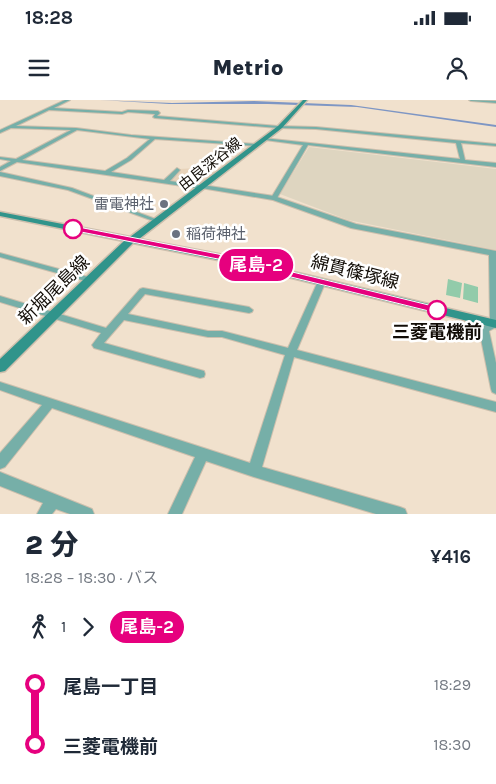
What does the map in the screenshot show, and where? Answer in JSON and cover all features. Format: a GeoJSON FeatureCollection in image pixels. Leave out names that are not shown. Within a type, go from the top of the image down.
{"type":"FeatureCollection","features":[{"type":"Feature","properties":{"kind":"main road","name":"由良深谷線"},"geometry":{"type":"LineString","coordinates":[[134,240],[280,127],[303,102]]}},
{"type":"Feature","properties":{"kind":"main road","name":"綿貫篠塚線"},"geometry":{"type":"LineString","coordinates":[[0,214],[202,253],[496,324]]}},
{"type":"Feature","properties":{"kind":"main road","name":"新堀尾島線"},"geometry":{"type":"LineString","coordinates":[[0,367],[126,244],[134,240]]}},
{"type":"Feature","properties":{"kind":"street"},"geometry":{"type":"LineString","coordinates":[[0,132],[68,100]]}},
{"type":"Feature","properties":{"kind":"street"},"geometry":{"type":"LineString","coordinates":[[471,100],[496,102]]}},
{"type":"Feature","properties":{"kind":"street"},"geometry":{"type":"LineString","coordinates":[[49,109],[122,114],[128,111],[158,113],[156,117],[316,128],[496,145]]}},
{"type":"Feature","properties":{"kind":"street"},"geometry":{"type":"LineString","coordinates":[[0,126],[76,129],[154,138],[257,144]]}},
{"type":"Feature","properties":{"kind":"street"},"geometry":{"type":"LineString","coordinates":[[0,170],[76,129]]}},
{"type":"Feature","properties":{"kind":"street"},"geometry":{"type":"LineString","coordinates":[[106,173],[129,159],[154,138]]}},
{"type":"Feature","properties":{"kind":"street"},"geometry":{"type":"LineString","coordinates":[[265,139],[496,165]]}},
{"type":"Feature","properties":{"kind":"street"},"geometry":{"type":"LineString","coordinates":[[458,141],[463,161]]}},
{"type":"Feature","properties":{"kind":"street"},"geometry":{"type":"LineString","coordinates":[[274,198],[306,144]]}},
{"type":"Feature","properties":{"kind":"street"},"geometry":{"type":"LineString","coordinates":[[0,158],[274,198],[354,226],[495,254],[496,324],[484,329],[496,389]]}},
{"type":"Feature","properties":{"kind":"street"},"geometry":{"type":"LineString","coordinates":[[165,182],[177,170]]}},
{"type":"Feature","properties":{"kind":"street"},"geometry":{"type":"LineString","coordinates":[[0,174],[70,189],[158,221]]}},
{"type":"Feature","properties":{"kind":"street"},"geometry":{"type":"LineString","coordinates":[[0,255],[89,280]]}},
{"type":"Feature","properties":{"kind":"street"},"geometry":{"type":"LineString","coordinates":[[254,471],[291,352],[322,282]]}},
{"type":"Feature","properties":{"kind":"street"},"geometry":{"type":"LineString","coordinates":[[200,374],[97,345],[143,291],[249,310]]}},
{"type":"Feature","properties":{"kind":"street"},"geometry":{"type":"LineString","coordinates":[[0,299],[108,332]]}},
{"type":"Feature","properties":{"kind":"street"},"geometry":{"type":"LineString","coordinates":[[121,316],[208,334],[219,334],[496,407]]}},
{"type":"Feature","properties":{"kind":"street"},"geometry":{"type":"LineString","coordinates":[[0,386],[254,471],[400,514]]}},
{"type":"Feature","properties":{"kind":"street"},"geometry":{"type":"LineString","coordinates":[[0,463],[50,403]]}},
{"type":"Feature","properties":{"kind":"street"},"geometry":{"type":"LineString","coordinates":[[175,514],[203,454]]}},
{"type":"Feature","properties":{"kind":"street"},"geometry":{"type":"LineString","coordinates":[[0,479],[88,514]]}},
{"type":"Feature","properties":{"kind":"street"},"geometry":{"type":"LineString","coordinates":[[44,514],[54,500]]}},
{"type":"Feature","properties":{"kind":"shaded area"},"geometry":{"type":"Polygon","coordinates":[[[309,147],[496,169],[496,250],[348,220],[280,194],[309,147]]]}},
{"type":"Feature","properties":{"kind":"shaded area"},"geometry":{"type":"Polygon","coordinates":[[[197,168],[219,173],[202,186],[167,182],[177,174],[179,169],[197,168]]]}},
{"type":"Feature","properties":{"kind":"green space"},"geometry":{"type":"Polygon","coordinates":[[[448,279],[462,283],[460,298],[446,295],[448,279]]]}},
{"type":"Feature","properties":{"kind":"green space"},"geometry":{"type":"Polygon","coordinates":[[[464,283],[478,287],[478,303],[463,299],[464,283]]]}},
{"type":"Feature","properties":{"kind":"water"},"geometry":{"type":"Polygon","coordinates":[[[100,100],[172,103],[254,101],[351,105],[496,125],[496,127],[357,107],[268,104],[169,104],[100,100]]]}},
{"type":"Feature","properties":{"kind":"bus line","name":"尾島-2"},"geometry":{"type":"LineString","coordinates":[[73,229],[218,256],[437,310]]}},
{"type":"Feature","properties":{"kind":"place","name":"雷電神社"},"geometry":{"type":"Point","coordinates":[164,204]}},
{"type":"Feature","properties":{"kind":"place","name":"稲荷神社"},"geometry":{"type":"Point","coordinates":[176,234]}},
{"type":"Feature","properties":{"kind":"place","name":"三菱電機前"},"geometry":{"type":"Point","coordinates":[437,310]}}]}
